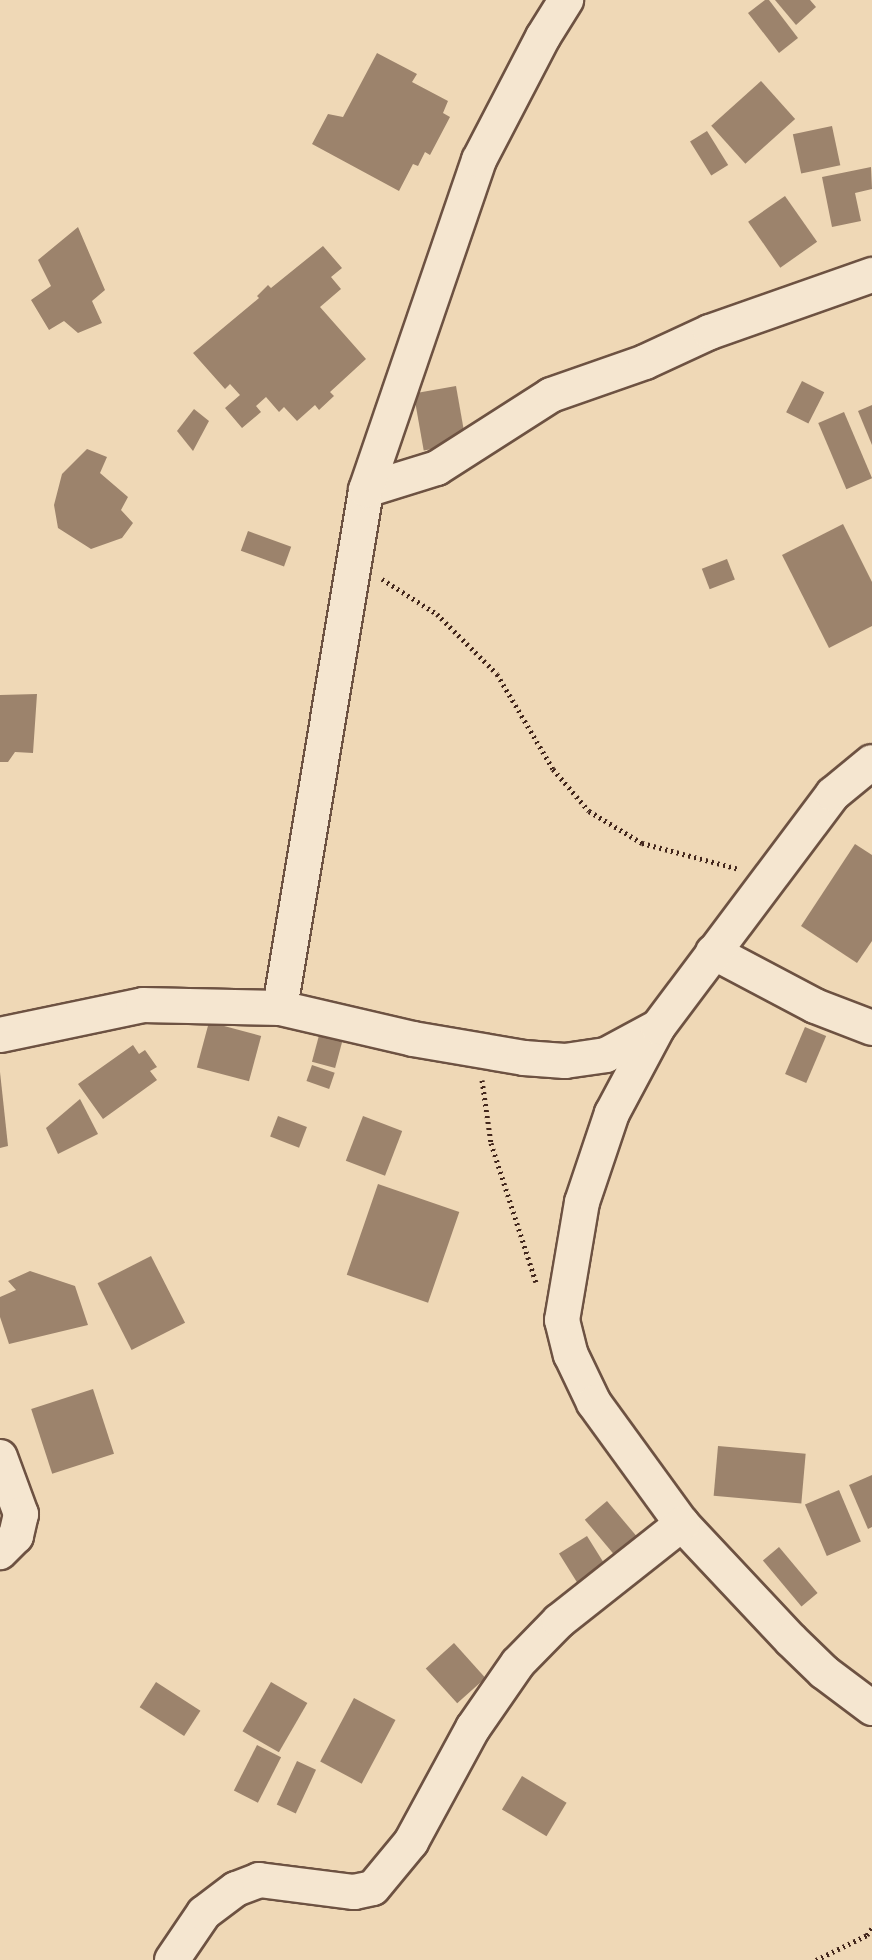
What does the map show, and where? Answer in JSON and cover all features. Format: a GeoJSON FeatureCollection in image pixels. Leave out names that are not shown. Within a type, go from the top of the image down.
{"type":"FeatureCollection","features":[{"type":"Feature","properties":{"kind":"street"},"geometry":{"type":"LineString","coordinates":[[280,1008],[366,490],[479,160],[543,37],[566,0]]}},
{"type":"Feature","properties":{"kind":"street"},"geometry":{"type":"LineString","coordinates":[[366,490],[437,468],[551,395],[645,362],[710,332],[872,275]]}},
{"type":"Feature","properties":{"kind":"street"},"geometry":{"type":"LineString","coordinates":[[872,762],[833,794],[658,1027],[612,1113],[582,1202],[562,1320],[571,1355],[594,1403],[682,1524],[824,1672],[872,1708]]}},
{"type":"Feature","properties":{"kind":"street"},"geometry":{"type":"LineString","coordinates":[[713,952],[815,1006],[872,1028]]}},
{"type":"Feature","properties":{"kind":"street"},"geometry":{"type":"LineString","coordinates":[[0,1035],[143,1005],[280,1008],[478,1050],[565,1061],[606,1055],[658,1027]]}},
{"type":"Feature","properties":{"kind":"street"},"geometry":{"type":"LineString","coordinates":[[0,1457],[21,1514],[16,1536],[0,1552]]}},
{"type":"Feature","properties":{"kind":"street"},"geometry":{"type":"LineString","coordinates":[[172,1960],[204,1913],[236,1889],[259,1880],[354,1892],[373,1888],[411,1842],[473,1728],[518,1663],[559,1621],[682,1524]]}},
{"type":"Feature","properties":{"kind":"path"},"geometry":{"type":"LineString","coordinates":[[352,561],[437,614],[497,674],[553,769],[589,811],[642,843],[771,878]]}},
{"type":"Feature","properties":{"kind":"path"},"geometry":{"type":"LineString","coordinates":[[478,1050],[491,1143],[519,1236],[535,1280],[562,1320]]}},
{"type":"Feature","properties":{"kind":"path"},"geometry":{"type":"LineString","coordinates":[[816,1960],[867,1935],[872,1928]]}},
{"type":"Feature","properties":{"kind":"building"},"geometry":{"type":"Polygon","coordinates":[[[769,0],[798,38],[779,53],[748,13],[769,0]]]}},
{"type":"Feature","properties":{"kind":"building"},"geometry":{"type":"Polygon","coordinates":[[[775,0],[810,0],[816,7],[796,25],[775,0]]]}},
{"type":"Feature","properties":{"kind":"building"},"geometry":{"type":"Polygon","coordinates":[[[377,53],[417,74],[412,82],[448,101],[443,113],[450,117],[430,155],[425,152],[418,166],[413,164],[399,191],[312,144],[328,114],[343,117],[377,53]]]}},
{"type":"Feature","properties":{"kind":"building"},"geometry":{"type":"Polygon","coordinates":[[[761,81],[795,119],[745,164],[711,126],[761,81]]]}},
{"type":"Feature","properties":{"kind":"building"},"geometry":{"type":"Polygon","coordinates":[[[832,126],[840,165],[801,173],[793,134],[832,126]]]}},
{"type":"Feature","properties":{"kind":"building"},"geometry":{"type":"Polygon","coordinates":[[[707,131],[728,165],[711,176],[690,142],[707,131]]]}},
{"type":"Feature","properties":{"kind":"building"},"geometry":{"type":"Polygon","coordinates":[[[871,167],[872,189],[855,193],[861,221],[832,227],[822,177],[871,167]]]}},
{"type":"Feature","properties":{"kind":"building"},"geometry":{"type":"Polygon","coordinates":[[[785,196],[817,242],[780,268],[748,222],[785,196]]]}},
{"type":"Feature","properties":{"kind":"building"},"geometry":{"type":"Polygon","coordinates":[[[78,227],[105,290],[92,301],[102,323],[78,333],[64,321],[49,330],[31,300],[51,286],[38,260],[78,227]]]}},
{"type":"Feature","properties":{"kind":"building"},"geometry":{"type":"Polygon","coordinates":[[[323,246],[342,268],[331,277],[341,289],[320,307],[366,359],[330,392],[334,396],[319,410],[315,405],[297,421],[284,407],[279,412],[266,397],[256,406],[261,412],[242,428],[225,408],[240,395],[230,384],[225,389],[193,353],[259,298],[257,296],[268,285],[271,288],[323,246]]]}},
{"type":"Feature","properties":{"kind":"building"},"geometry":{"type":"Polygon","coordinates":[[[802,381],[824,392],[808,424],[786,412],[802,381]]]}},
{"type":"Feature","properties":{"kind":"building"},"geometry":{"type":"Polygon","coordinates":[[[456,386],[466,443],[424,451],[414,393],[456,386]]]}},
{"type":"Feature","properties":{"kind":"building"},"geometry":{"type":"Polygon","coordinates":[[[872,405],[872,445],[858,411],[872,405]]]}},
{"type":"Feature","properties":{"kind":"building"},"geometry":{"type":"Polygon","coordinates":[[[194,409],[209,421],[193,451],[177,431],[194,409]]]}},
{"type":"Feature","properties":{"kind":"building"},"geometry":{"type":"Polygon","coordinates":[[[844,412],[872,478],[846,489],[818,423],[844,412]]]}},
{"type":"Feature","properties":{"kind":"building"},"geometry":{"type":"Polygon","coordinates":[[[87,449],[107,457],[100,473],[128,497],[121,510],[133,523],[122,538],[91,549],[58,528],[54,505],[62,474],[87,449]]]}},
{"type":"Feature","properties":{"kind":"building"},"geometry":{"type":"Polygon","coordinates":[[[843,524],[872,582],[872,626],[829,648],[782,555],[843,524]]]}},
{"type":"Feature","properties":{"kind":"building"},"geometry":{"type":"Polygon","coordinates":[[[248,531],[291,547],[284,566],[241,551],[248,531]]]}},
{"type":"Feature","properties":{"kind":"building"},"geometry":{"type":"Polygon","coordinates":[[[727,559],[735,580],[710,589],[702,569],[727,559]]]}},
{"type":"Feature","properties":{"kind":"building"},"geometry":{"type":"Polygon","coordinates":[[[37,694],[33,753],[15,752],[8,762],[0,762],[0,695],[37,694]]]}},
{"type":"Feature","properties":{"kind":"building"},"geometry":{"type":"Polygon","coordinates":[[[855,844],[872,855],[872,941],[857,963],[801,926],[855,844]]]}},
{"type":"Feature","properties":{"kind":"building"},"geometry":{"type":"Polygon","coordinates":[[[209,1022],[261,1036],[249,1081],[197,1067],[209,1022]]]}},
{"type":"Feature","properties":{"kind":"building"},"geometry":{"type":"Polygon","coordinates":[[[805,1027],[826,1036],[806,1083],[785,1074],[805,1027]]]}},
{"type":"Feature","properties":{"kind":"building"},"geometry":{"type":"Polygon","coordinates":[[[321,1028],[344,1034],[335,1068],[312,1062],[321,1028]]]}},
{"type":"Feature","properties":{"kind":"building"},"geometry":{"type":"Polygon","coordinates":[[[133,1045],[139,1054],[145,1050],[157,1067],[150,1071],[157,1080],[103,1119],[78,1084],[133,1045]]]}},
{"type":"Feature","properties":{"kind":"building"},"geometry":{"type":"Polygon","coordinates":[[[312,1065],[335,1073],[329,1089],[306,1081],[312,1065]]]}},
{"type":"Feature","properties":{"kind":"building"},"geometry":{"type":"Polygon","coordinates":[[[0,1072],[8,1146],[0,1148],[0,1072]]]}},
{"type":"Feature","properties":{"kind":"building"},"geometry":{"type":"Polygon","coordinates":[[[80,1099],[98,1134],[58,1154],[46,1128],[80,1099]]]}},
{"type":"Feature","properties":{"kind":"building"},"geometry":{"type":"Polygon","coordinates":[[[278,1116],[307,1127],[299,1148],[270,1137],[278,1116]]]}},
{"type":"Feature","properties":{"kind":"building"},"geometry":{"type":"Polygon","coordinates":[[[363,1116],[402,1131],[385,1176],[346,1161],[363,1116]]]}},
{"type":"Feature","properties":{"kind":"building"},"geometry":{"type":"Polygon","coordinates":[[[378,1184],[459,1212],[428,1303],[347,1275],[378,1184]]]}},
{"type":"Feature","properties":{"kind":"building"},"geometry":{"type":"Polygon","coordinates":[[[151,1256],[185,1323],[132,1350],[98,1283],[151,1256]]]}},
{"type":"Feature","properties":{"kind":"building"},"geometry":{"type":"Polygon","coordinates":[[[30,1271],[75,1286],[88,1325],[9,1344],[0,1317],[0,1297],[16,1290],[8,1281],[30,1271]]]}},
{"type":"Feature","properties":{"kind":"building"},"geometry":{"type":"Polygon","coordinates":[[[93,1389],[114,1454],[52,1474],[31,1409],[93,1389]]]}},
{"type":"Feature","properties":{"kind":"building"},"geometry":{"type":"Polygon","coordinates":[[[718,1446],[806,1454],[801,1503],[714,1496],[718,1446]]]}},
{"type":"Feature","properties":{"kind":"building"},"geometry":{"type":"Polygon","coordinates":[[[872,1475],[872,1527],[868,1529],[849,1485],[872,1475]]]}},
{"type":"Feature","properties":{"kind":"building"},"geometry":{"type":"Polygon","coordinates":[[[839,1490],[861,1542],[827,1556],[805,1504],[839,1490]]]}},
{"type":"Feature","properties":{"kind":"building"},"geometry":{"type":"Polygon","coordinates":[[[607,1501],[641,1542],[619,1560],[585,1520],[607,1501]]]}},
{"type":"Feature","properties":{"kind":"building"},"geometry":{"type":"Polygon","coordinates":[[[587,1536],[606,1567],[578,1584],[559,1553],[587,1536]]]}},
{"type":"Feature","properties":{"kind":"building"},"geometry":{"type":"Polygon","coordinates":[[[779,1547],[818,1593],[801,1606],[763,1560],[779,1547]]]}},
{"type":"Feature","properties":{"kind":"building"},"geometry":{"type":"Polygon","coordinates":[[[454,1643],[485,1678],[457,1703],[426,1668],[454,1643]]]}},
{"type":"Feature","properties":{"kind":"building"},"geometry":{"type":"Polygon","coordinates":[[[156,1682],[200,1711],[184,1736],[140,1707],[156,1682]]]}},
{"type":"Feature","properties":{"kind":"building"},"geometry":{"type":"Polygon","coordinates":[[[271,1682],[307,1703],[279,1752],[242,1731],[271,1682]]]}},
{"type":"Feature","properties":{"kind":"building"},"geometry":{"type":"Polygon","coordinates":[[[354,1698],[395,1720],[362,1784],[320,1762],[354,1698]]]}},
{"type":"Feature","properties":{"kind":"building"},"geometry":{"type":"Polygon","coordinates":[[[257,1745],[281,1757],[258,1803],[234,1790],[257,1745]]]}},
{"type":"Feature","properties":{"kind":"building"},"geometry":{"type":"Polygon","coordinates":[[[297,1761],[316,1770],[296,1813],[277,1805],[297,1761]]]}},
{"type":"Feature","properties":{"kind":"building"},"geometry":{"type":"Polygon","coordinates":[[[522,1776],[567,1803],[546,1836],[502,1809],[522,1776]]]}}]}
